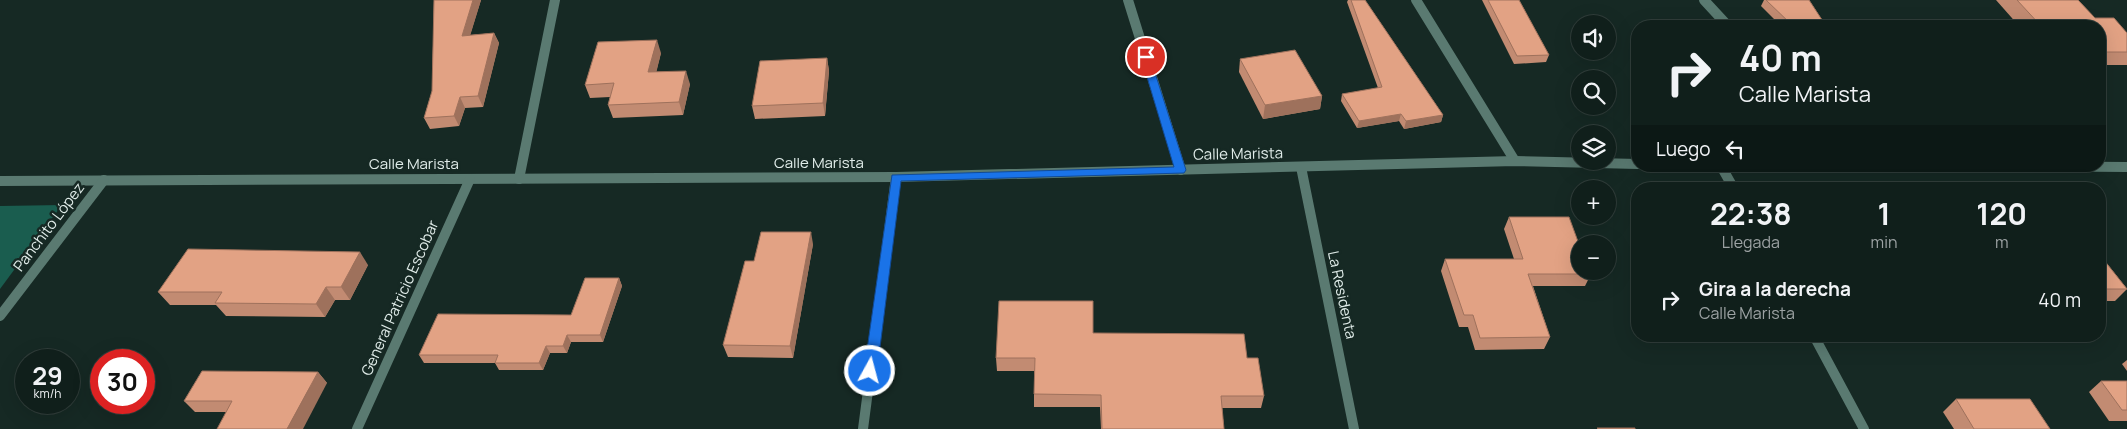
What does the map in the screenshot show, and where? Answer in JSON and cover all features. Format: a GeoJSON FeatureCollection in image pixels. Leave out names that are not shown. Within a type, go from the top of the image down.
{"type":"FeatureCollection","features":[{"type":"Feature","properties":{"kind":"street"},"geometry":{"type":"LineString","coordinates":[[519,179],[555,0]]}},
{"type":"Feature","properties":{"kind":"street"},"geometry":{"type":"LineString","coordinates":[[1128,0],[1180,170]]}},
{"type":"Feature","properties":{"kind":"street"},"geometry":{"type":"LineString","coordinates":[[1416,0],[1515,161]]}},
{"type":"Feature","properties":{"kind":"street"},"geometry":{"type":"LineString","coordinates":[[1704,0],[1722,20]]}},
{"type":"Feature","properties":{"kind":"street","name":"Calle Marista"},"geometry":{"type":"LineString","coordinates":[[0,181],[896,177],[1515,161],[1631,164]]}},
{"type":"Feature","properties":{"kind":"street","name":"La Residenta"},"geometry":{"type":"LineString","coordinates":[[1301,167],[1354,429]]}},
{"type":"Feature","properties":{"kind":"street"},"geometry":{"type":"LineString","coordinates":[[2106,168],[2126,168]]}},
{"type":"Feature","properties":{"kind":"street"},"geometry":{"type":"LineString","coordinates":[[863,429],[896,177]]}},
{"type":"Feature","properties":{"kind":"street","name":"General Patricio Escobar"},"geometry":{"type":"LineString","coordinates":[[357,429],[470,179]]}},
{"type":"Feature","properties":{"kind":"street","name":"Panchito López"},"geometry":{"type":"LineString","coordinates":[[0,316],[104,180]]}},
{"type":"Feature","properties":{"kind":"street"},"geometry":{"type":"LineString","coordinates":[[1817,342],[1864,429]]}},
{"type":"Feature","properties":{"kind":"green space"},"geometry":{"type":"Polygon","coordinates":[[[62,205],[0,289],[0,206],[62,205]]]}},
{"type":"Feature","properties":{"kind":"building"},"geometry":{"type":"Polygon","coordinates":[[[434,0],[473,0],[462,36],[494,33],[478,96],[460,97],[454,116],[424,118],[432,91],[434,0]]]}},
{"type":"Feature","properties":{"kind":"building"},"geometry":{"type":"Polygon","coordinates":[[[1351,0],[1365,0],[1443,115],[1406,121],[1401,114],[1359,121],[1342,94],[1382,87],[1351,0]]]}},
{"type":"Feature","properties":{"kind":"building"},"geometry":{"type":"Polygon","coordinates":[[[1488,0],[1519,0],[1549,55],[1517,56],[1488,0]]]}},
{"type":"Feature","properties":{"kind":"building"},"geometry":{"type":"Polygon","coordinates":[[[1766,0],[1809,0],[1822,20],[1787,20],[1766,0]]]}},
{"type":"Feature","properties":{"kind":"building"},"geometry":{"type":"Polygon","coordinates":[[[2017,0],[2078,0],[2095,18],[2114,18],[2127,33],[2127,52],[2106,52],[2106,20],[2035,20],[2017,0]]]}},
{"type":"Feature","properties":{"kind":"building"},"geometry":{"type":"Polygon","coordinates":[[[657,40],[648,72],[686,71],[679,102],[608,105],[614,83],[585,85],[598,42],[657,40]]]}},
{"type":"Feature","properties":{"kind":"building"},"geometry":{"type":"Polygon","coordinates":[[[1295,50],[1322,96],[1265,105],[1240,59],[1295,50]]]}},
{"type":"Feature","properties":{"kind":"building"},"geometry":{"type":"Polygon","coordinates":[[[827,58],[823,103],[752,106],[760,61],[827,58]]]}},
{"type":"Feature","properties":{"kind":"building"},"geometry":{"type":"Polygon","coordinates":[[[1509,217],[1569,217],[1576,235],[1571,235],[1571,274],[1528,274],[1550,337],[1480,338],[1473,315],[1464,315],[1445,259],[1523,259],[1509,217]]]}},
{"type":"Feature","properties":{"kind":"building"},"geometry":{"type":"Polygon","coordinates":[[[761,232],[811,232],[790,346],[723,345],[745,261],[754,261],[761,232]]]}},
{"type":"Feature","properties":{"kind":"building"},"geometry":{"type":"Polygon","coordinates":[[[188,249],[360,252],[341,287],[326,287],[316,304],[215,303],[222,292],[158,292],[188,249]]]}},
{"type":"Feature","properties":{"kind":"building"},"geometry":{"type":"Polygon","coordinates":[[[2106,263],[2127,289],[2106,289],[2106,263]]]}},
{"type":"Feature","properties":{"kind":"building"},"geometry":{"type":"Polygon","coordinates":[[[585,278],[619,278],[600,335],[567,335],[563,346],[546,346],[539,363],[495,363],[498,355],[419,355],[438,314],[571,315],[585,278]]]}},
{"type":"Feature","properties":{"kind":"building"},"geometry":{"type":"Polygon","coordinates":[[[999,301],[1093,301],[1093,333],[1244,334],[1247,358],[1258,358],[1264,396],[1221,396],[1224,429],[1102,429],[1101,395],[1034,394],[1035,358],[996,358],[999,301]]]}},
{"type":"Feature","properties":{"kind":"building"},"geometry":{"type":"Polygon","coordinates":[[[202,371],[318,372],[287,429],[217,429],[232,401],[184,401],[202,371]]]}},
{"type":"Feature","properties":{"kind":"building"},"geometry":{"type":"Polygon","coordinates":[[[2101,381],[2127,381],[2127,410],[2122,410],[2101,381]]]}},
{"type":"Feature","properties":{"kind":"building"},"geometry":{"type":"Polygon","coordinates":[[[1956,399],[2030,399],[2050,429],[1974,429],[1956,399]]]}},
{"type":"Feature","properties":{"kind":"building"},"geometry":{"type":"Polygon","coordinates":[[[1635,428],[1635,429],[1598,429],[1635,428]]]}},
{"type":"Feature","properties":{"kind":"route"},"geometry":{"type":"LineString","coordinates":[[870,371],[896,177],[1180,170],[1146,57]]}}]}
